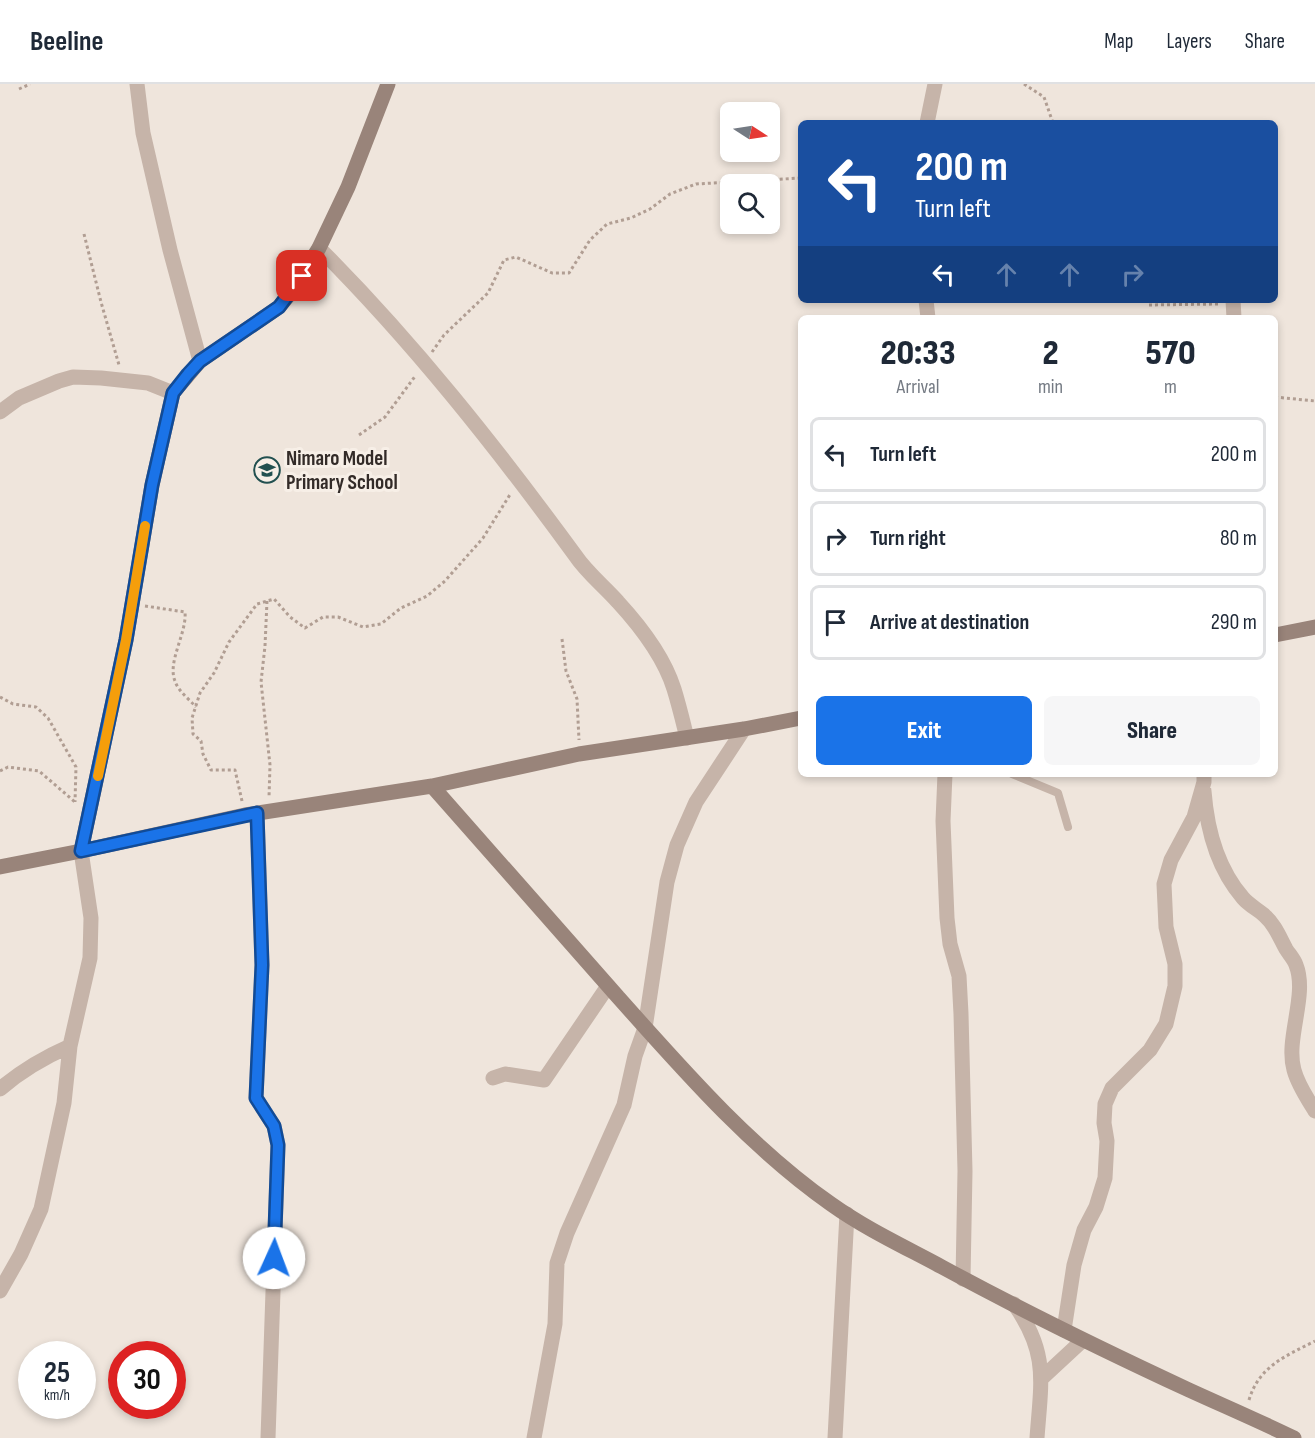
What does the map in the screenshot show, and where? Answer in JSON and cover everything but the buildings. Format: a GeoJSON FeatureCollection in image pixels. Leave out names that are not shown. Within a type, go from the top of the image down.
{"type":"FeatureCollection","features":[{"type":"Feature","properties":{"kind":"street"},"geometry":{"type":"LineString","coordinates":[[137,84],[143,134],[173,261],[200,361]]}},
{"type":"Feature","properties":{"kind":"street"},"geometry":{"type":"LineString","coordinates":[[0,1290],[21,1254],[41,1209],[64,1103],[70,1046],[90,958],[91,918],[81,851],[132,603],[152,485],[173,393],[200,361],[279,307],[293,290],[319,248],[348,187],[388,84]]}},
{"type":"Feature","properties":{"kind":"street"},"geometry":{"type":"LineString","coordinates":[[928,120],[935,84]]}},
{"type":"Feature","properties":{"kind":"street"},"geometry":{"type":"LineString","coordinates":[[319,248],[426,362],[519,479],[588,573],[640,627],[664,666],[674,688],[687,738]]}},
{"type":"Feature","properties":{"kind":"street"},"geometry":{"type":"LineString","coordinates":[[0,412],[19,399],[73,377],[148,383],[173,393]]}},
{"type":"Feature","properties":{"kind":"street"},"geometry":{"type":"LineString","coordinates":[[1278,634],[1315,627]]}},
{"type":"Feature","properties":{"kind":"street"},"geometry":{"type":"LineString","coordinates":[[0,867],[257,813],[432,786],[579,754],[798,719]]}},
{"type":"Feature","properties":{"kind":"street"},"geometry":{"type":"LineString","coordinates":[[534,1438],[555,1324],[557,1263],[567,1233],[624,1105],[635,1056],[645,1028],[667,882],[677,845],[696,802],[744,729]]}},
{"type":"Feature","properties":{"kind":"street"},"geometry":{"type":"LineString","coordinates":[[945,777],[943,821],[947,918],[950,944],[959,976],[961,1014],[965,1171],[963,1279]]}},
{"type":"Feature","properties":{"kind":"street"},"geometry":{"type":"LineString","coordinates":[[1204,778],[1206,817],[1226,876],[1244,900],[1276,927],[1296,965],[1299,979],[1293,1069],[1304,1094],[1315,1111]]}},
{"type":"Feature","properties":{"kind":"street"},"geometry":{"type":"LineString","coordinates":[[1064,1330],[1074,1265],[1084,1230],[1096,1207],[1105,1178],[1107,1141],[1104,1123],[1105,1104],[1112,1088],[1150,1050],[1166,1024],[1175,986],[1174,963],[1166,927],[1164,884],[1171,860],[1194,817],[1204,778]]}},
{"type":"Feature","properties":{"kind":"street"},"geometry":{"type":"LineString","coordinates":[[432,786],[645,1028],[717,1105],[772,1159],[847,1214],[963,1279],[1083,1340],[1294,1438]]}},
{"type":"Feature","properties":{"kind":"street"},"geometry":{"type":"LineString","coordinates":[[257,813],[262,965],[256,1098],[274,1126],[278,1145],[268,1438]]}},
{"type":"Feature","properties":{"kind":"street"},"geometry":{"type":"LineString","coordinates":[[493,1078],[505,1074],[544,1080],[608,986]]}},
{"type":"Feature","properties":{"kind":"street"},"geometry":{"type":"LineString","coordinates":[[0,1089],[48,1056],[70,1046]]}},
{"type":"Feature","properties":{"kind":"street"},"geometry":{"type":"LineString","coordinates":[[835,1438],[847,1214]]}},
{"type":"Feature","properties":{"kind":"street"},"geometry":{"type":"LineString","coordinates":[[1014,1304],[1028,1324],[1039,1353],[1042,1378],[1037,1438]]}},
{"type":"Feature","properties":{"kind":"street"},"geometry":{"type":"LineString","coordinates":[[1042,1378],[1083,1340]]}},
{"type":"Feature","properties":{"kind":"lane"},"geometry":{"type":"LineString","coordinates":[[1019,777],[1058,793],[1068,827]]}},
{"type":"Feature","properties":{"kind":"path"},"geometry":{"type":"LineString","coordinates":[[19,89],[30,84]]}},
{"type":"Feature","properties":{"kind":"path"},"geometry":{"type":"LineString","coordinates":[[1024,84],[1044,97],[1052,120]]}},
{"type":"Feature","properties":{"kind":"path"},"geometry":{"type":"LineString","coordinates":[[504,260],[516,256],[552,273],[569,273],[590,240],[607,224],[631,218],[670,194],[696,184],[798,178]]}},
{"type":"Feature","properties":{"kind":"path"},"geometry":{"type":"LineString","coordinates":[[84,234],[116,357],[126,380]]}},
{"type":"Feature","properties":{"kind":"path"},"geometry":{"type":"LineString","coordinates":[[1149,305],[1234,307]]}},
{"type":"Feature","properties":{"kind":"path"},"geometry":{"type":"LineString","coordinates":[[1278,397],[1315,401]]}},
{"type":"Feature","properties":{"kind":"path"},"geometry":{"type":"LineString","coordinates":[[257,813],[235,770],[211,770],[203,754],[201,741],[194,734],[192,718],[200,693],[214,673],[229,642],[257,604],[274,599],[305,628],[323,617],[338,617],[363,627],[381,624],[401,608],[427,596],[444,581],[483,538],[519,479]]}},
{"type":"Feature","properties":{"kind":"path"},"geometry":{"type":"LineString","coordinates":[[257,813],[270,765],[261,682],[267,601]]}},
{"type":"Feature","properties":{"kind":"path"},"geometry":{"type":"LineString","coordinates":[[132,603],[185,612],[186,622],[174,666],[174,681],[196,707]]}},
{"type":"Feature","properties":{"kind":"path"},"geometry":{"type":"LineString","coordinates":[[562,639],[566,671],[577,699],[579,754]]}},
{"type":"Feature","properties":{"kind":"path"},"geometry":{"type":"LineString","coordinates":[[0,697],[13,704],[36,707],[48,718],[76,767],[75,803]]}},
{"type":"Feature","properties":{"kind":"path"},"geometry":{"type":"LineString","coordinates":[[0,771],[8,767],[39,771],[75,803],[90,812]]}},
{"type":"Feature","properties":{"kind":"path"},"geometry":{"type":"LineString","coordinates":[[1246,1414],[1252,1389],[1269,1366],[1315,1341]]}},
{"type":"Feature","properties":{"kind":"slow traffic"},"geometry":{"type":"LineString","coordinates":[[98,776],[126,640],[145,526]]}},
{"type":"Feature","properties":{"kind":"place","name":"Nimaro Model Primary School"},"geometry":{"type":"Point","coordinates":[267,470]}},
{"type":"Feature","properties":{"kind":"route"},"geometry":{"type":"LineString","coordinates":[[274,1258],[278,1145],[274,1126],[256,1098],[262,965],[257,813],[81,851],[126,640],[152,485],[173,393],[200,361],[279,307],[302,276]]}}]}
